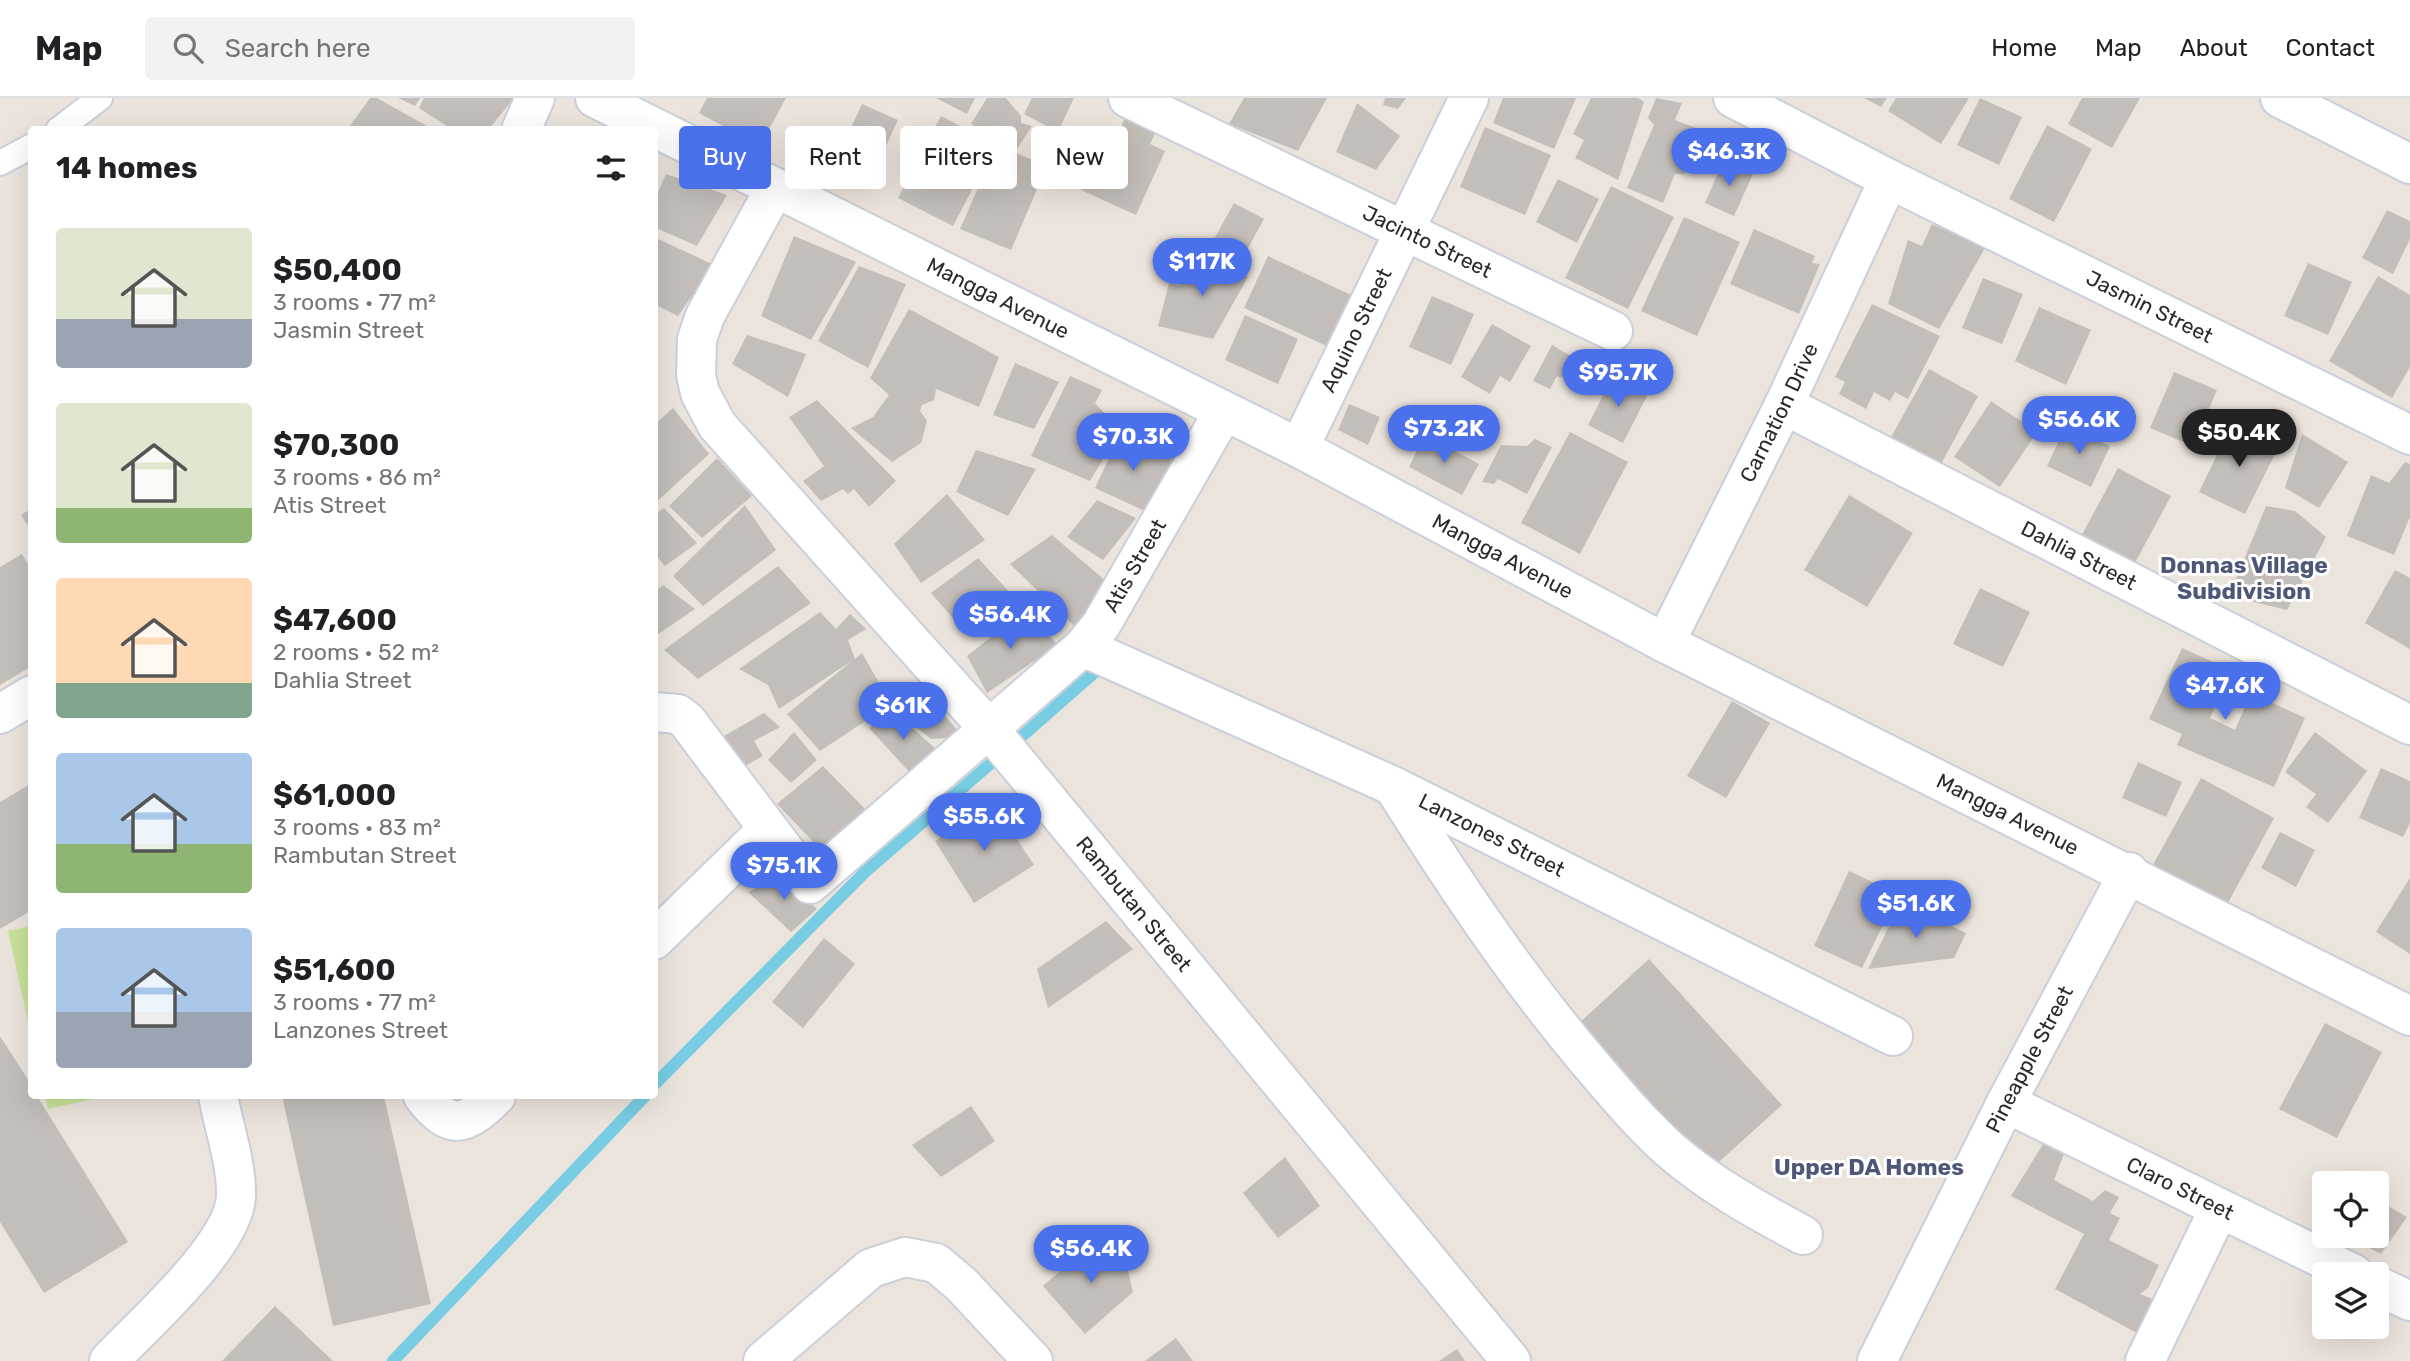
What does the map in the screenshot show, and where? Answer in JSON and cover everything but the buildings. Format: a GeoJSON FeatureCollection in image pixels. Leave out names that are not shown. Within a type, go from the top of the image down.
{"type":"FeatureCollection","features":[{"type":"Feature","properties":{"kind":"street"},"geometry":{"type":"LineString","coordinates":[[523,126],[535,98]]}},
{"type":"Feature","properties":{"kind":"street","name":"Mangga Avenue"},"geometry":{"type":"LineString","coordinates":[[595,98],[651,126]]}},
{"type":"Feature","properties":{"kind":"street","name":"Jacinto Street"},"geometry":{"type":"LineString","coordinates":[[1128,98],[1192,113],[1404,231],[1613,331]]}},
{"type":"Feature","properties":{"kind":"street","name":"Aquino Street"},"geometry":{"type":"LineString","coordinates":[[1299,449],[1469,98]]}},
{"type":"Feature","properties":{"kind":"street","name":"Jasmin Street"},"geometry":{"type":"LineString","coordinates":[[1733,98],[1889,179],[2410,435]]}},
{"type":"Feature","properties":{"kind":"street"},"geometry":{"type":"LineString","coordinates":[[2295,101],[2410,164]]}},
{"type":"Feature","properties":{"kind":"street","name":"Mangga Avenue"},"geometry":{"type":"LineString","coordinates":[[658,130],[1224,411],[1665,643],[2129,872],[2410,1016]]}},
{"type":"Feature","properties":{"kind":"street","name":"Carnation Drive"},"geometry":{"type":"LineString","coordinates":[[1665,643],[1784,405],[1889,179]]}},
{"type":"Feature","properties":{"kind":"street","name":"Rambutan Street"},"geometry":{"type":"LineString","coordinates":[[775,188],[705,316],[697,339],[696,375],[700,393],[717,425],[990,730],[1511,1361]]}},
{"type":"Feature","properties":{"kind":"street","name":"Dahlia Street"},"geometry":{"type":"LineString","coordinates":[[1784,405],[2410,725]]}},
{"type":"Feature","properties":{"kind":"street","name":"Atis Street"},"geometry":{"type":"LineString","coordinates":[[768,829],[810,884],[1083,647],[1101,625],[1224,411]]}},
{"type":"Feature","properties":{"kind":"street","name":"Lanzones Street"},"geometry":{"type":"LineString","coordinates":[[1083,647],[1393,786],[1894,1036]]}},
{"type":"Feature","properties":{"kind":"street"},"geometry":{"type":"LineString","coordinates":[[0,714],[28,697]]}},
{"type":"Feature","properties":{"kind":"street"},"geometry":{"type":"LineString","coordinates":[[658,712],[678,714],[687,721],[768,829],[658,936]]}},
{"type":"Feature","properties":{"kind":"street"},"geometry":{"type":"LineString","coordinates":[[1393,786],[1454,885],[1529,990],[1611,1087],[1669,1148],[1745,1205],[1803,1235]]}},
{"type":"Feature","properties":{"kind":"street","name":"Pineapple Street"},"geometry":{"type":"LineString","coordinates":[[1877,1361],[2006,1103],[2129,872]]}},
{"type":"Feature","properties":{"kind":"street"},"geometry":{"type":"LineString","coordinates":[[109,1361],[207,1256],[233,1218],[235,1178],[219,1099]]}},
{"type":"Feature","properties":{"kind":"street"},"geometry":{"type":"LineString","coordinates":[[425,1099],[438,1115],[453,1122],[464,1121],[492,1099]]}},
{"type":"Feature","properties":{"kind":"street","name":"Claro Street"},"geometry":{"type":"LineString","coordinates":[[2006,1103],[2329,1262]]}},
{"type":"Feature","properties":{"kind":"street"},"geometry":{"type":"LineString","coordinates":[[2145,1361],[2219,1209]]}},
{"type":"Feature","properties":{"kind":"street"},"geometry":{"type":"LineString","coordinates":[[763,1361],[871,1268],[905,1257],[936,1263],[961,1284],[1032,1361]]}},
{"type":"Feature","properties":{"kind":"street"},"geometry":{"type":"LineString","coordinates":[[2389,1291],[2410,1301]]}},
{"type":"Feature","properties":{"kind":"lane"},"geometry":{"type":"LineString","coordinates":[[63,126],[100,98]]}},
{"type":"Feature","properties":{"kind":"lane"},"geometry":{"type":"LineString","coordinates":[[0,163],[28,148]]}},
{"type":"Feature","properties":{"kind":"green space"},"geometry":{"type":"Polygon","coordinates":[[[28,927],[28,1021],[8,931],[28,927]]]}},
{"type":"Feature","properties":{"kind":"green space"},"geometry":{"type":"Polygon","coordinates":[[[46,1099],[93,1099],[48,1109],[46,1099]]]}},
{"type":"Feature","properties":{"kind":"waterway"},"geometry":{"type":"LineString","coordinates":[[1021,737],[1094,673]]}},
{"type":"Feature","properties":{"kind":"waterway"},"geometry":{"type":"LineString","coordinates":[[658,1081],[865,872],[989,765]]}},
{"type":"Feature","properties":{"kind":"waterway"},"geometry":{"type":"LineString","coordinates":[[393,1361],[642,1099]]}},
{"type":"Feature","properties":{"kind":"district","name":"Donnas Village Subdivision"},"geometry":{"type":"Point","coordinates":[2244,578]}},
{"type":"Feature","properties":{"kind":"district","name":"Upper DA Homes"},"geometry":{"type":"Point","coordinates":[1869,1167]}}]}
